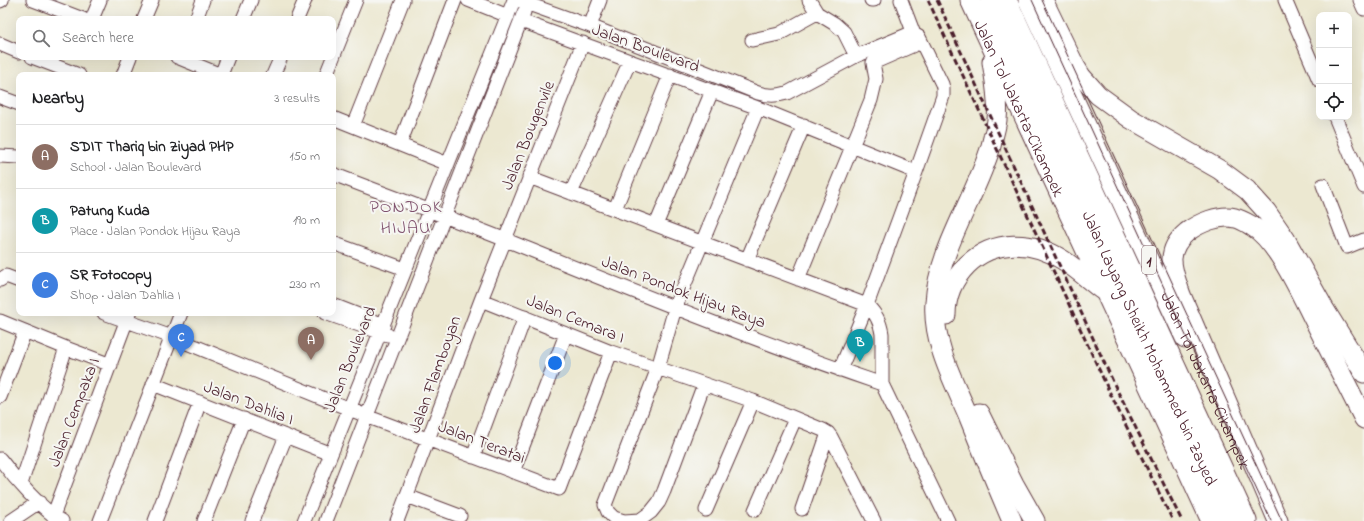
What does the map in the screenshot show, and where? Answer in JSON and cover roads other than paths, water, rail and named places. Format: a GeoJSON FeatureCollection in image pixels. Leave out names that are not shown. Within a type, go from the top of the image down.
{"type":"FeatureCollection","features":[{"type":"Feature","properties":{"kind":"highway","name":"Jalan Tol Jakarta–Cikampek"},"geometry":{"type":"LineString","coordinates":[[970,0],[1211,521]]}},
{"type":"Feature","properties":{"kind":"highway","name":"Jalan Layang Sheikh Mohammed bin Zayed"},"geometry":{"type":"LineString","coordinates":[[990,0],[1230,521]]}},
{"type":"Feature","properties":{"kind":"highway","name":"Jalan Layang Sheikh Mohammed bin Zayed"},"geometry":{"type":"LineString","coordinates":[[1007,0],[1247,521]]}},
{"type":"Feature","properties":{"kind":"highway","name":"Jalan Tol Jakarta–Cikampek"},"geometry":{"type":"LineString","coordinates":[[1028,0],[1271,521]]}},
{"type":"Feature","properties":{"kind":"highway"},"geometry":{"type":"LineString","coordinates":[[1043,0],[1078,71],[1098,95],[1131,119],[1220,170],[1247,190],[1266,211],[1286,240],[1325,310],[1364,373]]}},
{"type":"Feature","properties":{"kind":"highway"},"geometry":{"type":"LineString","coordinates":[[988,40],[994,76],[997,121],[988,157],[979,181],[953,237],[938,279],[935,314],[938,338],[944,355],[1012,521]]}},
{"type":"Feature","properties":{"kind":"highway"},"geometry":{"type":"LineString","coordinates":[[1278,521],[1180,296],[1171,263],[1173,248],[1181,237],[1191,229],[1204,223],[1225,217],[1236,218],[1253,226],[1269,241],[1287,267],[1364,419]]}},
{"type":"Feature","properties":{"kind":"highway"},"geometry":{"type":"LineString","coordinates":[[1035,521],[1011,478],[961,375],[951,351],[946,331],[946,307],[950,291],[960,272],[973,259],[991,249],[1011,245],[1030,246],[1049,252],[1063,260],[1104,292]]}},
{"type":"Feature","properties":{"kind":"street"},"geometry":{"type":"LineString","coordinates":[[33,0],[75,16]]}},
{"type":"Feature","properties":{"kind":"street"},"geometry":{"type":"LineString","coordinates":[[93,16],[100,0]]}},
{"type":"Feature","properties":{"kind":"street"},"geometry":{"type":"LineString","coordinates":[[145,16],[152,0]]}},
{"type":"Feature","properties":{"kind":"street"},"geometry":{"type":"LineString","coordinates":[[197,16],[203,0]]}},
{"type":"Feature","properties":{"kind":"street"},"geometry":{"type":"LineString","coordinates":[[244,16],[251,0]]}},
{"type":"Feature","properties":{"kind":"street"},"geometry":{"type":"LineString","coordinates":[[298,16],[305,0]]}},
{"type":"Feature","properties":{"kind":"street"},"geometry":{"type":"LineString","coordinates":[[336,50],[356,0]]}},
{"type":"Feature","properties":{"kind":"street"},"geometry":{"type":"LineString","coordinates":[[353,126],[403,0]]}},
{"type":"Feature","properties":{"kind":"street"},"geometry":{"type":"LineString","coordinates":[[400,144],[455,0]]}},
{"type":"Feature","properties":{"kind":"street"},"geometry":{"type":"LineString","coordinates":[[468,0],[508,16]]}},
{"type":"Feature","properties":{"kind":"street"},"geometry":{"type":"LineString","coordinates":[[590,26],[600,0]]}},
{"type":"Feature","properties":{"kind":"street"},"geometry":{"type":"LineString","coordinates":[[809,0],[817,13],[836,24],[844,32],[856,56]]}},
{"type":"Feature","properties":{"kind":"street"},"geometry":{"type":"LineString","coordinates":[[840,370],[867,305],[943,96],[942,84],[918,38],[901,0]]}},
{"type":"Feature","properties":{"kind":"street"},"geometry":{"type":"LineString","coordinates":[[1285,0],[1316,73]]}},
{"type":"Feature","properties":{"kind":"street"},"geometry":{"type":"LineString","coordinates":[[1360,0],[1364,10]]}},
{"type":"Feature","properties":{"kind":"street"},"geometry":{"type":"LineString","coordinates":[[326,521],[521,20],[522,1],[766,95],[787,93],[856,56],[902,36],[912,33],[918,38]]}},
{"type":"Feature","properties":{"kind":"street","name":"Jalan Boulevard"},"geometry":{"type":"LineString","coordinates":[[304,521],[508,16],[522,1]]}},
{"type":"Feature","properties":{"kind":"street"},"geometry":{"type":"LineString","coordinates":[[752,40],[779,34],[817,13]]}},
{"type":"Feature","properties":{"kind":"street","name":"Jalan Boulevard"},"geometry":{"type":"LineString","coordinates":[[521,20],[804,125],[916,172]]}},
{"type":"Feature","properties":{"kind":"street"},"geometry":{"type":"LineString","coordinates":[[798,279],[871,100],[876,79],[873,64],[918,38]]}},
{"type":"Feature","properties":{"kind":"street","name":"Jalan Bougenvile"},"geometry":{"type":"LineString","coordinates":[[504,239],[583,43]]}},
{"type":"Feature","properties":{"kind":"street"},"geometry":{"type":"LineString","coordinates":[[0,44],[16,51]]}},
{"type":"Feature","properties":{"kind":"street"},"geometry":{"type":"LineString","coordinates":[[40,60],[71,72]]}},
{"type":"Feature","properties":{"kind":"street"},"geometry":{"type":"LineString","coordinates":[[124,72],[129,60]]}},
{"type":"Feature","properties":{"kind":"street"},"geometry":{"type":"LineString","coordinates":[[186,60],[214,72]]}},
{"type":"Feature","properties":{"kind":"street"},"geometry":{"type":"LineString","coordinates":[[222,72],[227,60]]}},
{"type":"Feature","properties":{"kind":"street"},"geometry":{"type":"LineString","coordinates":[[274,72],[280,60]]}},
{"type":"Feature","properties":{"kind":"street"},"geometry":{"type":"LineString","coordinates":[[327,72],[332,60]]}},
{"type":"Feature","properties":{"kind":"street"},"geometry":{"type":"LineString","coordinates":[[571,193],[630,61]]}},
{"type":"Feature","properties":{"kind":"street"},"geometry":{"type":"LineString","coordinates":[[615,209],[670,75]]}},
{"type":"Feature","properties":{"kind":"street"},"geometry":{"type":"LineString","coordinates":[[656,225],[712,91]]}},
{"type":"Feature","properties":{"kind":"street"},"geometry":{"type":"LineString","coordinates":[[0,97],[16,103]]}},
{"type":"Feature","properties":{"kind":"street"},"geometry":{"type":"LineString","coordinates":[[704,384],[659,502],[652,512],[640,520],[624,521],[614,518],[608,512],[605,505],[658,368],[675,308],[758,108]]}},
{"type":"Feature","properties":{"kind":"street"},"geometry":{"type":"LineString","coordinates":[[336,119],[448,164]]}},
{"type":"Feature","properties":{"kind":"street"},"geometry":{"type":"LineString","coordinates":[[1335,120],[1364,186]]}},
{"type":"Feature","properties":{"kind":"street"},"geometry":{"type":"LineString","coordinates":[[747,260],[804,125]]}},
{"type":"Feature","properties":{"kind":"street"},"geometry":{"type":"LineString","coordinates":[[0,156],[16,157]]}},
{"type":"Feature","properties":{"kind":"street","name":"Jalan Pondok Hijau Raya"},"geometry":{"type":"LineString","coordinates":[[336,175],[504,239],[675,308],[840,370],[882,384]]}},
{"type":"Feature","properties":{"kind":"street"},"geometry":{"type":"LineString","coordinates":[[529,177],[867,305],[875,313],[881,326],[882,384],[948,521]]}},
{"type":"Feature","properties":{"kind":"street"},"geometry":{"type":"LineString","coordinates":[[1323,185],[1347,247],[1364,240]]}},
{"type":"Feature","properties":{"kind":"street","name":"Jalan Flamboyan"},"geometry":{"type":"LineString","coordinates":[[397,521],[504,239]]}},
{"type":"Feature","properties":{"kind":"street"},"geometry":{"type":"LineString","coordinates":[[336,245],[405,269]]}},
{"type":"Feature","properties":{"kind":"street"},"geometry":{"type":"LineString","coordinates":[[0,280],[6,276],[16,281]]}},
{"type":"Feature","properties":{"kind":"street","name":"Jalan Cemara I"},"geometry":{"type":"LineString","coordinates":[[481,300],[611,352],[753,401],[828,433]]}},
{"type":"Feature","properties":{"kind":"street"},"geometry":{"type":"LineString","coordinates":[[336,306],[381,328]]}},
{"type":"Feature","properties":{"kind":"street"},"geometry":{"type":"LineString","coordinates":[[100,521],[180,316]]}},
{"type":"Feature","properties":{"kind":"street"},"geometry":{"type":"LineString","coordinates":[[336,316],[399,334]]}},
{"type":"Feature","properties":{"kind":"street","name":"Jalan Teratai"},"geometry":{"type":"LineString","coordinates":[[128,317],[172,337],[366,416],[559,489],[611,352]]}},
{"type":"Feature","properties":{"kind":"street","name":"Jalan Cempaka I"},"geometry":{"type":"LineString","coordinates":[[58,518],[128,317]]}},
{"type":"Feature","properties":{"kind":"street"},"geometry":{"type":"LineString","coordinates":[[473,457],[525,317]]}},
{"type":"Feature","properties":{"kind":"street"},"geometry":{"type":"LineString","coordinates":[[0,321],[111,365]]}},
{"type":"Feature","properties":{"kind":"street"},"geometry":{"type":"LineString","coordinates":[[0,397],[25,331]]}},
{"type":"Feature","properties":{"kind":"street"},"geometry":{"type":"LineString","coordinates":[[513,472],[566,334]]}},
{"type":"Feature","properties":{"kind":"street"},"geometry":{"type":"LineString","coordinates":[[21,484],[66,348]]}},
{"type":"Feature","properties":{"kind":"street","name":"Jalan Dahlia I"},"geometry":{"type":"LineString","coordinates":[[154,384],[331,454]]}},
{"type":"Feature","properties":{"kind":"street"},"geometry":{"type":"LineString","coordinates":[[706,510],[753,401]]}},
{"type":"Feature","properties":{"kind":"street"},"geometry":{"type":"LineString","coordinates":[[155,521],[200,402]]}},
{"type":"Feature","properties":{"kind":"street"},"geometry":{"type":"LineString","coordinates":[[204,521],[244,419]]}},
{"type":"Feature","properties":{"kind":"street"},"geometry":{"type":"LineString","coordinates":[[755,510],[795,419]]}},
{"type":"Feature","properties":{"kind":"street"},"geometry":{"type":"LineString","coordinates":[[802,510],[828,433]]}},
{"type":"Feature","properties":{"kind":"street"},"geometry":{"type":"LineString","coordinates":[[828,433],[874,521]]}},
{"type":"Feature","properties":{"kind":"street"},"geometry":{"type":"LineString","coordinates":[[252,521],[286,436]]}},
{"type":"Feature","properties":{"kind":"street"},"geometry":{"type":"LineString","coordinates":[[0,459],[21,484],[58,518]]}},
{"type":"Feature","properties":{"kind":"street"},"geometry":{"type":"LineString","coordinates":[[407,496],[460,516]]}},
{"type":"Feature","properties":{"kind":"street"},"geometry":{"type":"LineString","coordinates":[[11,521],[39,502]]}},
{"type":"Feature","properties":{"kind":"tram line"},"geometry":{"type":"LineString","coordinates":[[1032,0],[1271,521]]}},
{"type":"Feature","properties":{"kind":"tram line"},"geometry":{"type":"LineString","coordinates":[[1042,0],[1282,521]]}},
{"type":"Feature","properties":{"kind":"railway"},"geometry":{"type":"LineString","coordinates":[[928,0],[1109,391],[1173,521]]}},
{"type":"Feature","properties":{"kind":"railway"},"geometry":{"type":"LineString","coordinates":[[937,0],[1116,388],[1182,521]]}},
{"type":"Feature","properties":{"kind":"place","name":"SR Fotocopy"},"geometry":{"type":"Point","coordinates":[181,357]}},
{"type":"Feature","properties":{"kind":"place","name":"SDIT Thariq bin Ziyad PHP"},"geometry":{"type":"Point","coordinates":[311,360]}},
{"type":"Feature","properties":{"kind":"place","name":"Patung Kuda"},"geometry":{"type":"Point","coordinates":[860,362]}},
{"type":"Feature","properties":{"kind":"district","name":"PONDOK HIJAU"},"geometry":{"type":"Point","coordinates":[406,216]}}]}
